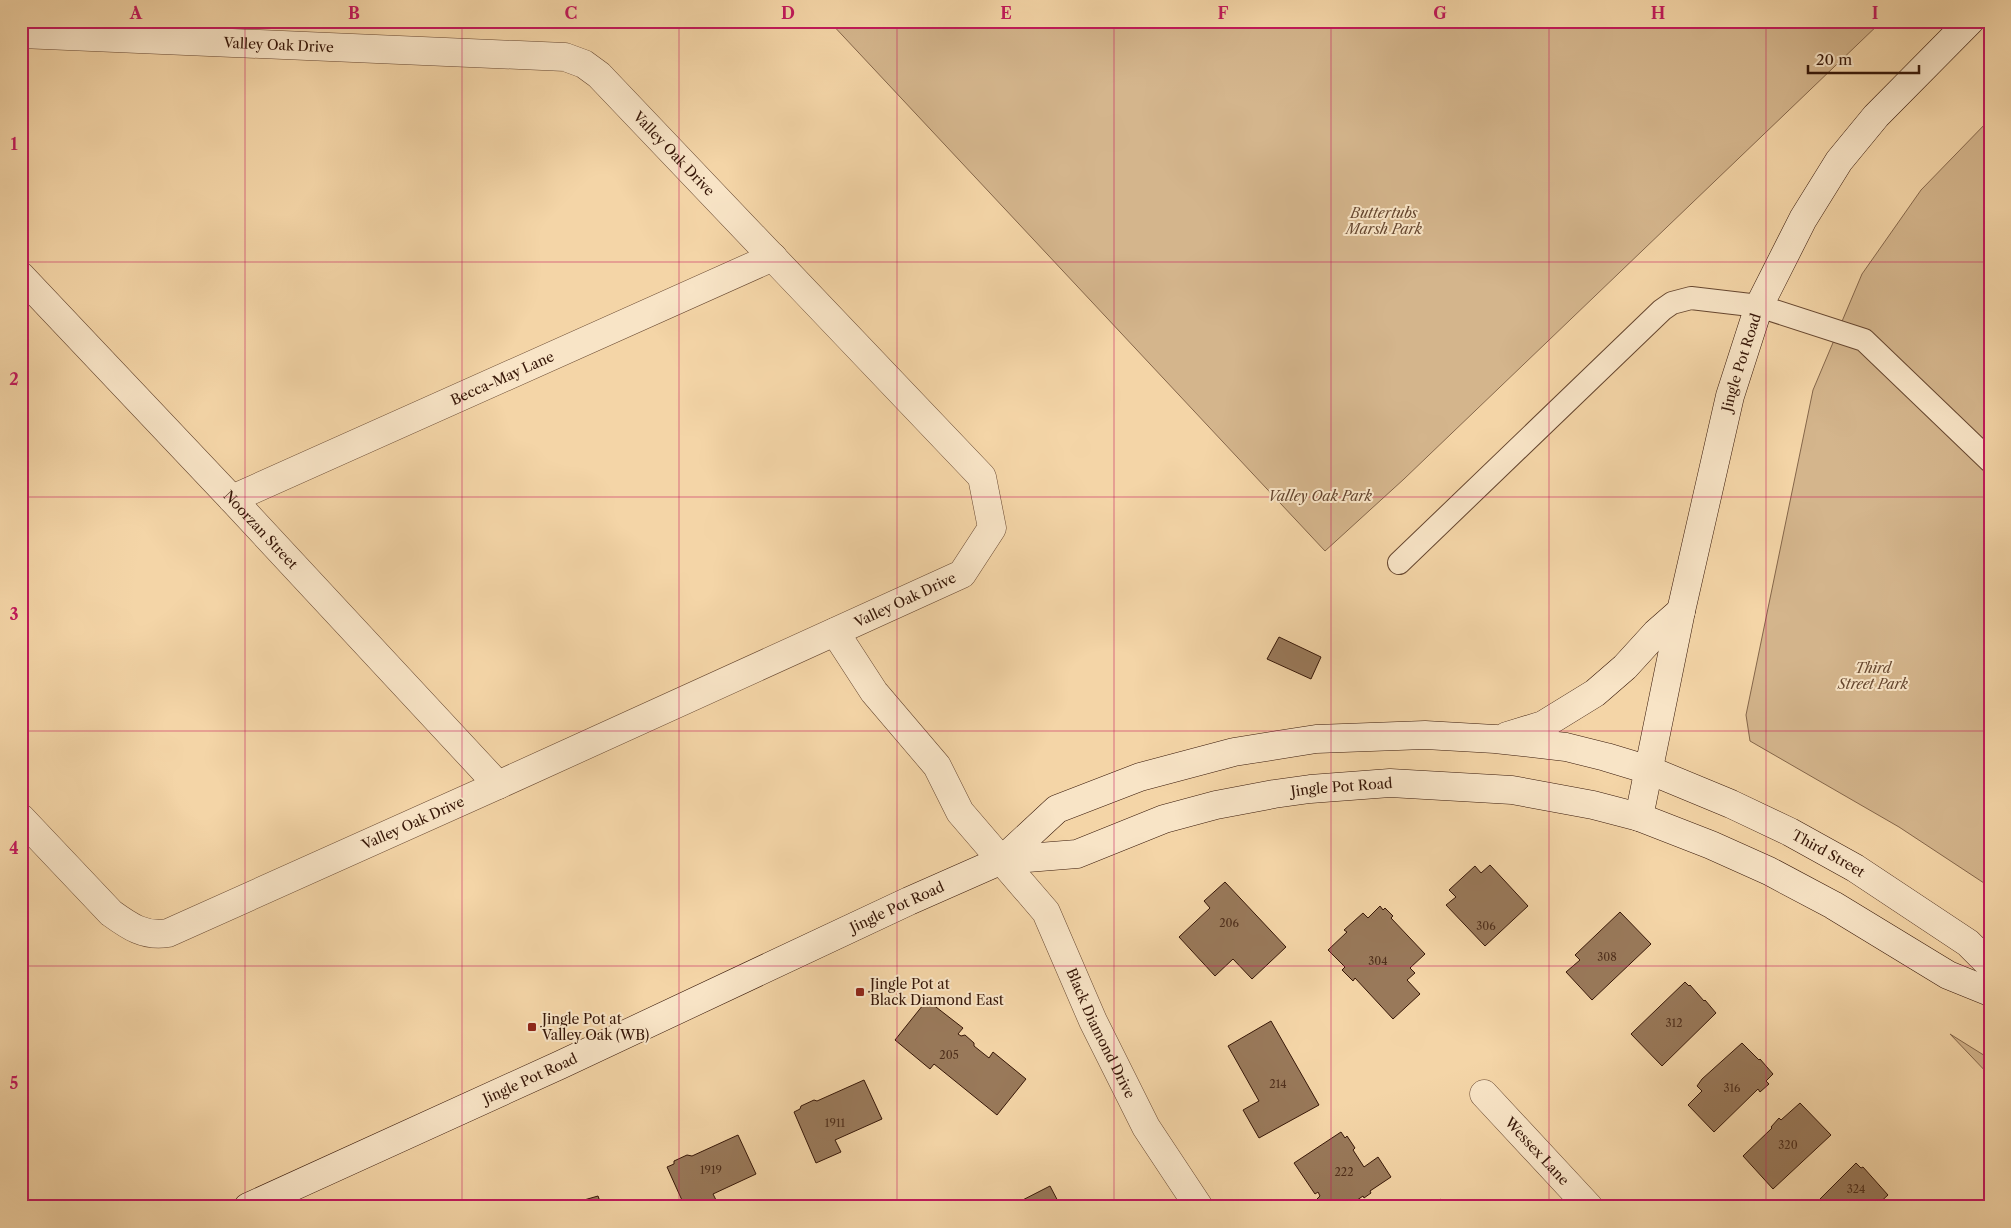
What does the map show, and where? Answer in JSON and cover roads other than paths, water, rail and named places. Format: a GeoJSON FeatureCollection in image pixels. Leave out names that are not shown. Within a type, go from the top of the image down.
{"type":"FeatureCollection","features":[{"type":"Feature","properties":{"kind":"street","name":"Jingle Pot Road"},"geometry":{"type":"LineString","coordinates":[[248,1207],[551,1070],[909,900],[1002,860],[1077,854],[1164,820],[1216,806],[1274,794],[1350,785],[1428,784],[1512,790],[1593,805],[1639,817],[1730,396],[1760,306],[1803,219],[1839,161],[1876,116],[1970,21]]}},
{"type":"Feature","properties":{"kind":"street","name":"Valley Oak Drive"},"geometry":{"type":"LineString","coordinates":[[21,34],[565,57],[584,64],[599,75],[982,477],[992,528],[962,574],[168,933],[155,935],[142,932],[125,924],[110,913],[21,818]]}},
{"type":"Feature","properties":{"kind":"street","name":"Becca-May Lane"},"geometry":{"type":"LineString","coordinates":[[232,499],[773,256]]}},
{"type":"Feature","properties":{"kind":"street","name":"Noorzan Street"},"geometry":{"type":"LineString","coordinates":[[21,276],[498,785]]}},
{"type":"Feature","properties":{"kind":"street"},"geometry":{"type":"LineString","coordinates":[[1495,739],[1543,725],[1595,693],[1625,667],[1656,632],[1682,611]]}},
{"type":"Feature","properties":{"kind":"street","name":"Valley Oak Drive"},"geometry":{"type":"LineString","coordinates":[[835,632],[874,692],[937,766],[960,812],[1002,860]]}},
{"type":"Feature","properties":{"kind":"street","name":"Jingle Pot Road"},"geometry":{"type":"LineString","coordinates":[[1002,860],[1057,809],[1140,776],[1234,752],[1326,738],[1425,735],[1495,739],[1566,747],[1649,770]]}},
{"type":"Feature","properties":{"kind":"street","name":"Third Street"},"geometry":{"type":"LineString","coordinates":[[1649,770],[1732,804],[1790,832],[1855,868],[1968,943],[1990,965]]}},
{"type":"Feature","properties":{"kind":"street"},"geometry":{"type":"LineString","coordinates":[[1639,817],[1711,844],[1769,871],[1833,905],[1948,975],[1990,992]]}},
{"type":"Feature","properties":{"kind":"street","name":"Black Diamond Drive"},"geometry":{"type":"LineString","coordinates":[[1002,860],[1046,912],[1093,1021],[1146,1127],[1199,1207]]}},
{"type":"Feature","properties":{"kind":"street","name":"Wessex Lane"},"geometry":{"type":"LineString","coordinates":[[1484,1094],[1589,1207]]}},
{"type":"Feature","properties":{"kind":"lane"},"geometry":{"type":"LineString","coordinates":[[1399,563],[1672,303],[1691,298],[1760,306],[1864,340],[1990,461]]}},
{"type":"Feature","properties":{"kind":"place","name":"Jingle Pot at Black Diamond East"},"geometry":{"type":"Point","coordinates":[860,992]}},
{"type":"Feature","properties":{"kind":"place","name":"Jingle Pot at Valley Oak (WB)"},"geometry":{"type":"Point","coordinates":[532,1027]}},
{"type":"Feature","properties":{"kind":"park label","name":"Buttertubs Marsh Park"},"geometry":{"type":"Point","coordinates":[1384,222]}},
{"type":"Feature","properties":{"kind":"park label","name":"Valley Oak Park"},"geometry":{"type":"Point","coordinates":[1320,496]}},
{"type":"Feature","properties":{"kind":"park label","name":"Third Street Park"},"geometry":{"type":"Point","coordinates":[1873,676]}}]}
